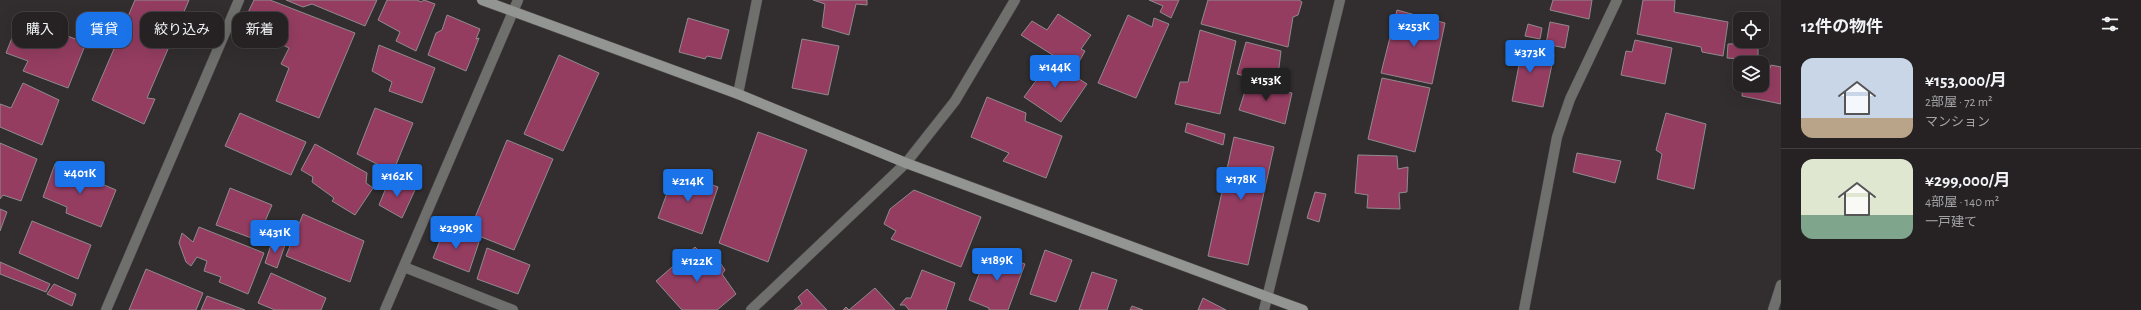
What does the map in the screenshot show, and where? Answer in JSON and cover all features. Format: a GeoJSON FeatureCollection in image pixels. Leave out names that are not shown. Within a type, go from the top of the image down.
{"type":"FeatureCollection","features":[{"type":"Feature","properties":{"kind":"street"},"geometry":{"type":"LineString","coordinates":[[106,310],[239,0]]}},
{"type":"Feature","properties":{"kind":"street"},"geometry":{"type":"LineString","coordinates":[[482,0],[738,94],[906,163],[1302,310]]}},
{"type":"Feature","properties":{"kind":"street"},"geometry":{"type":"LineString","coordinates":[[385,310],[518,0]]}},
{"type":"Feature","properties":{"kind":"street"},"geometry":{"type":"LineString","coordinates":[[738,94],[758,0]]}},
{"type":"Feature","properties":{"kind":"street"},"geometry":{"type":"LineString","coordinates":[[750,310],[906,163],[955,101],[1015,0]]}},
{"type":"Feature","properties":{"kind":"street"},"geometry":{"type":"LineString","coordinates":[[1264,310],[1340,0]]}},
{"type":"Feature","properties":{"kind":"street"},"geometry":{"type":"LineString","coordinates":[[1524,310],[1556,137],[1570,100],[1617,0]]}},
{"type":"Feature","properties":{"kind":"street"},"geometry":{"type":"LineString","coordinates":[[404,267],[513,310]]}},
{"type":"Feature","properties":{"kind":"street"},"geometry":{"type":"LineString","coordinates":[[1773,310],[1781,285]]}},
{"type":"Feature","properties":{"kind":"building"},"geometry":{"type":"Polygon","coordinates":[[[135,0],[189,0],[184,12],[140,12],[140,48],[168,48],[147,98],[155,99],[144,124],[92,100],[114,48],[132,48],[132,12],[130,12],[135,0]]]}},
{"type":"Feature","properties":{"kind":"building"},"geometry":{"type":"Polygon","coordinates":[[[254,0],[270,0],[355,33],[319,118],[276,101],[289,68],[281,64],[289,48],[288,12],[248,12],[254,0]]]}},
{"type":"Feature","properties":{"kind":"building"},"geometry":{"type":"Polygon","coordinates":[[[286,0],[377,0],[365,26],[312,4],[303,7],[286,0]]]}},
{"type":"Feature","properties":{"kind":"building"},"geometry":{"type":"Polygon","coordinates":[[[387,0],[417,0],[421,2],[424,0],[435,4],[416,51],[396,41],[400,32],[378,20],[387,0]]]}},
{"type":"Feature","properties":{"kind":"building"},"geometry":{"type":"Polygon","coordinates":[[[813,0],[867,0],[867,5],[856,4],[849,35],[822,27],[825,4],[813,0]]]}},
{"type":"Feature","properties":{"kind":"building"},"geometry":{"type":"Polygon","coordinates":[[[1149,0],[1179,0],[1171,18],[1160,12],[1163,6],[1149,0]]]}},
{"type":"Feature","properties":{"kind":"building"},"geometry":{"type":"Polygon","coordinates":[[[1208,0],[1299,0],[1302,2],[1298,15],[1293,17],[1288,47],[1201,24],[1208,0]]]}},
{"type":"Feature","properties":{"kind":"building"},"geometry":{"type":"Polygon","coordinates":[[[1553,0],[1592,0],[1589,19],[1550,10],[1553,0]]]}},
{"type":"Feature","properties":{"kind":"building"},"geometry":{"type":"Polygon","coordinates":[[[1643,0],[1675,0],[1674,12],[1728,22],[1723,56],[1702,52],[1701,47],[1637,34],[1643,0]]]}},
{"type":"Feature","properties":{"kind":"building"},"geometry":{"type":"Polygon","coordinates":[[[1397,10],[1445,23],[1432,84],[1381,73],[1397,10]]]}},
{"type":"Feature","properties":{"kind":"building"},"geometry":{"type":"Polygon","coordinates":[[[1058,14],[1091,35],[1081,49],[1085,51],[1075,69],[1021,35],[1032,21],[1047,30],[1058,14]]]}},
{"type":"Feature","properties":{"kind":"building"},"geometry":{"type":"Polygon","coordinates":[[[447,15],[480,29],[476,39],[479,38],[466,71],[428,55],[436,33],[442,30],[447,15]]]}},
{"type":"Feature","properties":{"kind":"building"},"geometry":{"type":"Polygon","coordinates":[[[1128,15],[1152,27],[1154,18],[1169,24],[1136,98],[1098,83],[1128,15]]]}},
{"type":"Feature","properties":{"kind":"building"},"geometry":{"type":"Polygon","coordinates":[[[688,18],[729,30],[721,59],[707,56],[705,59],[679,52],[688,18]]]}},
{"type":"Feature","properties":{"kind":"building"},"geometry":{"type":"Polygon","coordinates":[[[1550,22],[1569,26],[1565,48],[1546,44],[1550,22]]]}},
{"type":"Feature","properties":{"kind":"building"},"geometry":{"type":"Polygon","coordinates":[[[1528,24],[1542,28],[1540,39],[1525,36],[1528,24]]]}},
{"type":"Feature","properties":{"kind":"building"},"geometry":{"type":"Polygon","coordinates":[[[1200,30],[1236,41],[1220,114],[1175,104],[1180,82],[1188,82],[1200,30]]]}},
{"type":"Feature","properties":{"kind":"building"},"geometry":{"type":"Polygon","coordinates":[[[68,36],[76,39],[76,48],[84,48],[68,88],[23,71],[28,61],[6,53],[12,38],[12,48],[68,48],[68,36]]]}},
{"type":"Feature","properties":{"kind":"building"},"geometry":{"type":"Polygon","coordinates":[[[802,39],[839,46],[828,95],[792,88],[802,39]]]}},
{"type":"Feature","properties":{"kind":"building"},"geometry":{"type":"Polygon","coordinates":[[[1635,40],[1672,48],[1665,84],[1621,75],[1626,51],[1632,52],[1635,40]]]}},
{"type":"Feature","properties":{"kind":"building"},"geometry":{"type":"Polygon","coordinates":[[[1511,41],[1537,47],[1537,54],[1554,55],[1543,107],[1512,101],[1519,65],[1507,61],[1511,41]]]}},
{"type":"Feature","properties":{"kind":"building"},"geometry":{"type":"Polygon","coordinates":[[[1246,42],[1281,51],[1277,84],[1237,74],[1246,42]]]}},
{"type":"Feature","properties":{"kind":"building"},"geometry":{"type":"Polygon","coordinates":[[[1728,44],[1733,44],[1733,48],[1758,48],[1758,56],[1733,56],[1733,58],[1727,58],[1728,44]]]}},
{"type":"Feature","properties":{"kind":"building"},"geometry":{"type":"Polygon","coordinates":[[[379,45],[435,68],[422,103],[389,91],[392,82],[372,71],[379,45]]]}},
{"type":"Feature","properties":{"kind":"building"},"geometry":{"type":"Polygon","coordinates":[[[559,55],[599,73],[563,151],[524,134],[559,55]]]}},
{"type":"Feature","properties":{"kind":"building"},"geometry":{"type":"Polygon","coordinates":[[[1044,57],[1087,84],[1061,122],[1024,97],[1038,78],[1032,71],[1044,57]]]}},
{"type":"Feature","properties":{"kind":"building"},"geometry":{"type":"Polygon","coordinates":[[[1771,65],[1781,67],[1781,104],[1742,96],[1742,92],[1769,92],[1769,71],[1771,65]]]}},
{"type":"Feature","properties":{"kind":"building"},"geometry":{"type":"Polygon","coordinates":[[[1382,78],[1430,88],[1415,152],[1368,139],[1382,78]]]}},
{"type":"Feature","properties":{"kind":"building"},"geometry":{"type":"Polygon","coordinates":[[[1248,82],[1292,93],[1285,124],[1239,110],[1248,82]]]}},
{"type":"Feature","properties":{"kind":"building"},"geometry":{"type":"Polygon","coordinates":[[[23,83],[59,100],[42,145],[0,127],[0,104],[11,108],[23,83]]]}},
{"type":"Feature","properties":{"kind":"building"},"geometry":{"type":"Polygon","coordinates":[[[987,97],[1026,113],[1025,121],[1062,136],[1046,178],[1003,161],[1009,153],[971,137],[987,97]]]}},
{"type":"Feature","properties":{"kind":"building"},"geometry":{"type":"Polygon","coordinates":[[[375,108],[413,123],[393,172],[357,154],[375,108]]]}},
{"type":"Feature","properties":{"kind":"building"},"geometry":{"type":"Polygon","coordinates":[[[240,113],[306,142],[291,175],[225,146],[240,113]]]}},
{"type":"Feature","properties":{"kind":"building"},"geometry":{"type":"Polygon","coordinates":[[[1666,113],[1706,124],[1694,189],[1657,179],[1662,154],[1656,150],[1666,113]]]}},
{"type":"Feature","properties":{"kind":"building"},"geometry":{"type":"Polygon","coordinates":[[[1187,123],[1225,134],[1223,145],[1185,132],[1187,123]]]}},
{"type":"Feature","properties":{"kind":"building"},"geometry":{"type":"Polygon","coordinates":[[[758,132],[807,150],[768,262],[719,243],[758,132]]]}},
{"type":"Feature","properties":{"kind":"building"},"geometry":{"type":"Polygon","coordinates":[[[1234,137],[1274,147],[1248,265],[1208,256],[1234,137]]]}},
{"type":"Feature","properties":{"kind":"building"},"geometry":{"type":"Polygon","coordinates":[[[507,140],[553,159],[514,250],[469,232],[507,140]]]}},
{"type":"Feature","properties":{"kind":"building"},"geometry":{"type":"Polygon","coordinates":[[[0,143],[37,159],[21,201],[3,195],[0,199],[0,143]]]}},
{"type":"Feature","properties":{"kind":"building"},"geometry":{"type":"Polygon","coordinates":[[[315,144],[367,173],[366,183],[373,188],[355,215],[332,201],[334,198],[312,182],[313,177],[301,170],[315,144]]]}},
{"type":"Feature","properties":{"kind":"building"},"geometry":{"type":"Polygon","coordinates":[[[1577,153],[1621,161],[1615,183],[1573,172],[1577,153]]]}},
{"type":"Feature","properties":{"kind":"building"},"geometry":{"type":"Polygon","coordinates":[[[1358,155],[1397,156],[1398,169],[1408,167],[1407,192],[1399,193],[1400,209],[1367,208],[1368,195],[1355,193],[1358,155]]]}},
{"type":"Feature","properties":{"kind":"building"},"geometry":{"type":"Polygon","coordinates":[[[55,164],[116,190],[101,227],[66,213],[67,207],[43,197],[55,164]]]}},
{"type":"Feature","properties":{"kind":"building"},"geometry":{"type":"Polygon","coordinates":[[[675,171],[718,187],[702,234],[658,218],[675,171]]]}},
{"type":"Feature","properties":{"kind":"building"},"geometry":{"type":"Polygon","coordinates":[[[390,178],[415,190],[402,218],[379,205],[390,178]]]}},
{"type":"Feature","properties":{"kind":"building"},"geometry":{"type":"Polygon","coordinates":[[[230,188],[272,205],[257,240],[216,225],[230,188]]]}},
{"type":"Feature","properties":{"kind":"building"},"geometry":{"type":"Polygon","coordinates":[[[914,190],[981,217],[961,267],[891,239],[896,231],[884,224],[890,209],[914,190]]]}},
{"type":"Feature","properties":{"kind":"building"},"geometry":{"type":"Polygon","coordinates":[[[1315,192],[1326,194],[1319,222],[1307,218],[1315,192]]]}},
{"type":"Feature","properties":{"kind":"building"},"geometry":{"type":"Polygon","coordinates":[[[0,209],[7,212],[0,231],[0,209]]]}},
{"type":"Feature","properties":{"kind":"building"},"geometry":{"type":"Polygon","coordinates":[[[303,214],[364,241],[350,282],[286,256],[303,214]]]}},
{"type":"Feature","properties":{"kind":"building"},"geometry":{"type":"Polygon","coordinates":[[[32,221],[91,245],[78,279],[19,253],[32,221]]]}},
{"type":"Feature","properties":{"kind":"building"},"geometry":{"type":"Polygon","coordinates":[[[199,227],[264,253],[248,294],[219,282],[221,277],[204,271],[207,261],[197,257],[191,266],[186,262],[179,243],[182,233],[193,242],[199,227]]]}},
{"type":"Feature","properties":{"kind":"building"},"geometry":{"type":"Polygon","coordinates":[[[445,228],[479,242],[469,272],[433,258],[445,228]]]}},
{"type":"Feature","properties":{"kind":"building"},"geometry":{"type":"Polygon","coordinates":[[[273,239],[285,245],[277,268],[265,263],[273,239]]]}},
{"type":"Feature","properties":{"kind":"building"},"geometry":{"type":"Polygon","coordinates":[[[695,247],[713,264],[719,261],[725,270],[722,274],[736,294],[717,310],[682,310],[656,281],[695,247]]]}},
{"type":"Feature","properties":{"kind":"building"},"geometry":{"type":"Polygon","coordinates":[[[487,248],[530,265],[518,294],[477,279],[487,248]]]}},
{"type":"Feature","properties":{"kind":"building"},"geometry":{"type":"Polygon","coordinates":[[[1045,250],[1072,260],[1056,302],[1030,294],[1045,250]]]}},
{"type":"Feature","properties":{"kind":"building"},"geometry":{"type":"Polygon","coordinates":[[[988,251],[1025,264],[1008,310],[989,310],[989,308],[969,300],[988,251]]]}},
{"type":"Feature","properties":{"kind":"building"},"geometry":{"type":"Polygon","coordinates":[[[0,262],[50,284],[46,292],[0,274],[0,262]]]}},
{"type":"Feature","properties":{"kind":"building"},"geometry":{"type":"Polygon","coordinates":[[[146,269],[203,293],[196,310],[129,310],[146,269]]]}},
{"type":"Feature","properties":{"kind":"building"},"geometry":{"type":"Polygon","coordinates":[[[922,270],[955,283],[946,310],[909,310],[905,305],[900,305],[906,298],[911,298],[922,270]]]}},
{"type":"Feature","properties":{"kind":"building"},"geometry":{"type":"Polygon","coordinates":[[[1092,272],[1117,280],[1107,310],[1079,310],[1092,272]]]}},
{"type":"Feature","properties":{"kind":"building"},"geometry":{"type":"Polygon","coordinates":[[[271,273],[326,298],[321,310],[275,310],[258,303],[271,273]]]}},
{"type":"Feature","properties":{"kind":"building"},"geometry":{"type":"Polygon","coordinates":[[[54,284],[76,294],[72,306],[47,294],[54,284]]]}},
{"type":"Feature","properties":{"kind":"building"},"geometry":{"type":"Polygon","coordinates":[[[875,288],[895,310],[849,310],[875,288]]]}},
{"type":"Feature","properties":{"kind":"building"},"geometry":{"type":"Polygon","coordinates":[[[807,289],[827,310],[794,310],[802,304],[798,297],[807,289]]]}},
{"type":"Feature","properties":{"kind":"building"},"geometry":{"type":"Polygon","coordinates":[[[207,296],[245,310],[201,310],[207,296]]]}},
{"type":"Feature","properties":{"kind":"building"},"geometry":{"type":"Polygon","coordinates":[[[1203,298],[1226,310],[1198,310],[1203,298]]]}},
{"type":"Feature","properties":{"kind":"building"},"geometry":{"type":"Polygon","coordinates":[[[1132,306],[1143,310],[1130,310],[1132,306]]]}}]}
